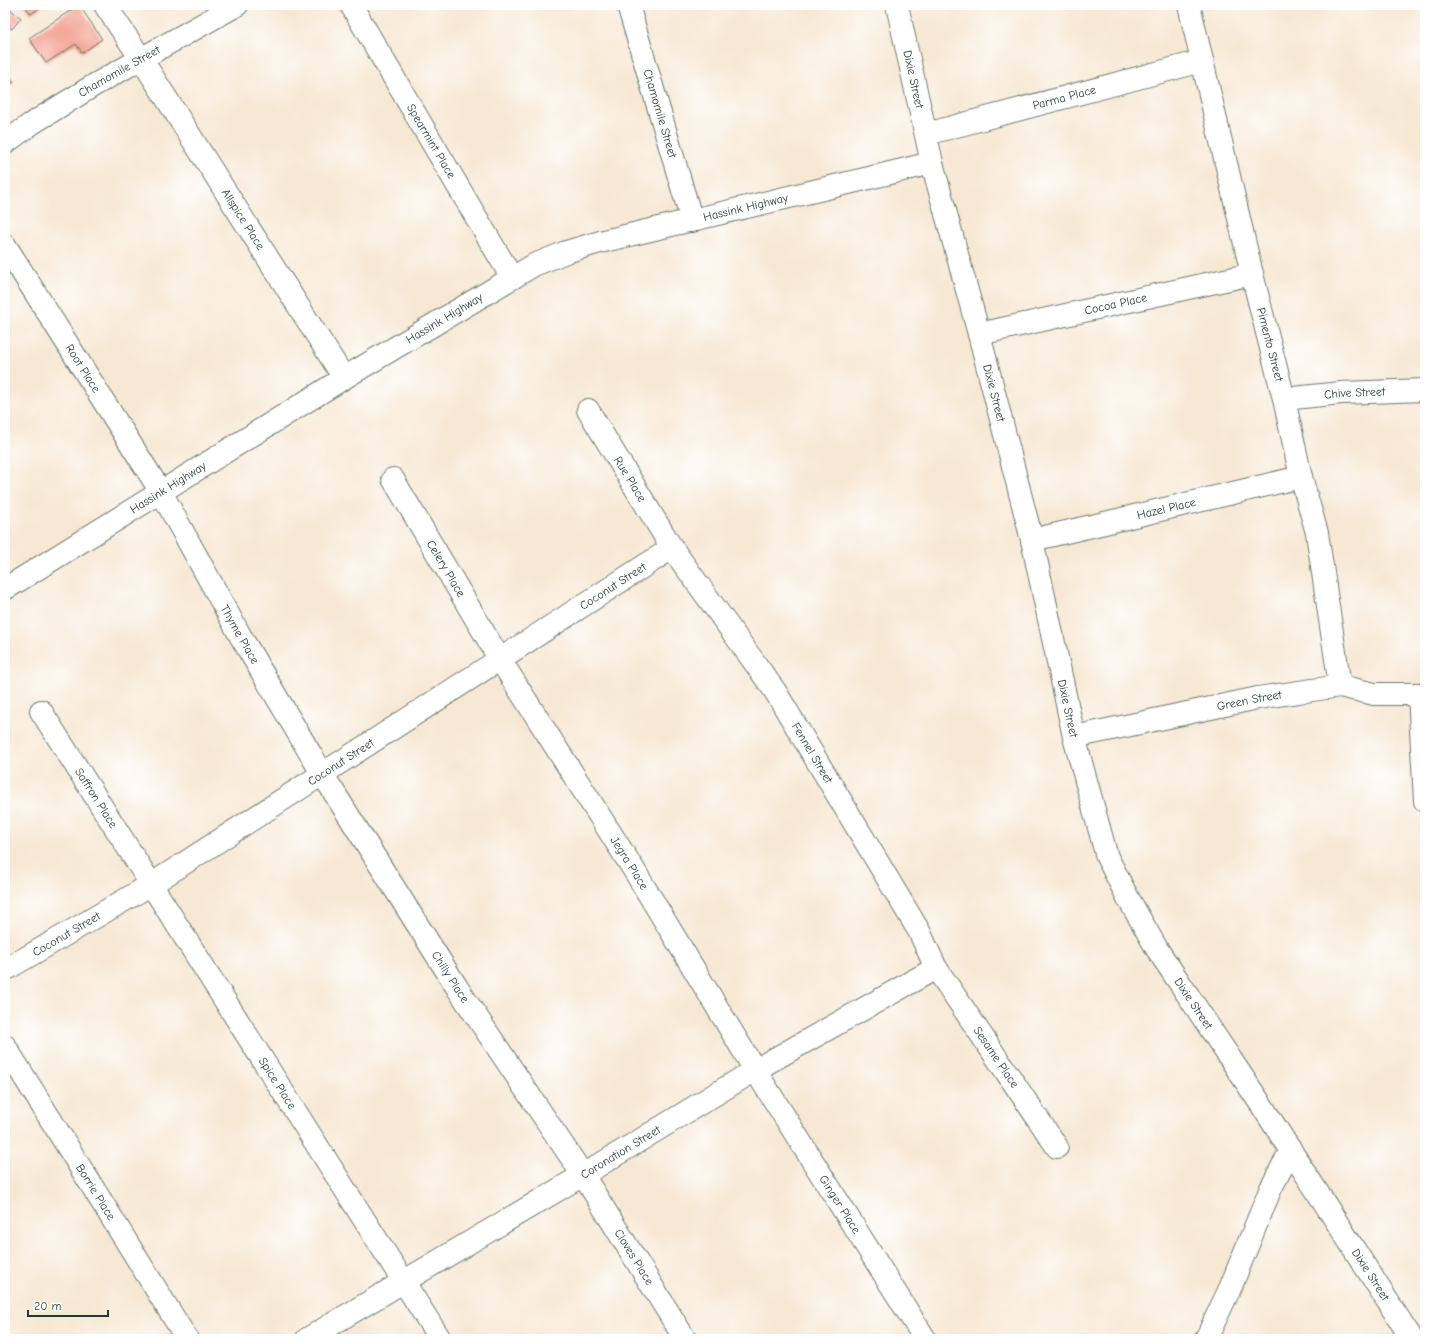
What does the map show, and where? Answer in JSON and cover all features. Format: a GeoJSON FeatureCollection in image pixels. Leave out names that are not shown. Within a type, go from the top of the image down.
{"type":"FeatureCollection","features":[{"type":"Feature","properties":{"kind":"street","name":"Allspice Place"},"geometry":{"type":"LineString","coordinates":[[105,5],[142,60],[344,378]]}},
{"type":"Feature","properties":{"kind":"street","name":"Chamomile Street"},"geometry":{"type":"LineString","coordinates":[[5,142],[31,124],[96,84],[142,60],[237,5]]}},
{"type":"Feature","properties":{"kind":"street","name":"Spearmint Place"},"geometry":{"type":"LineString","coordinates":[[351,5],[512,278]]}},
{"type":"Feature","properties":{"kind":"street","name":"Chamomile Street"},"geometry":{"type":"LineString","coordinates":[[628,5],[692,221]]}},
{"type":"Feature","properties":{"kind":"street","name":"Dixie Street"},"geometry":{"type":"LineString","coordinates":[[897,5],[932,163],[979,334],[1032,540],[1074,737],[1107,857],[1157,949],[1291,1150],[1412,1339]]}},
{"type":"Feature","properties":{"kind":"street","name":"Pimento Street"},"geometry":{"type":"LineString","coordinates":[[1189,5],[1252,274],[1284,399],[1301,477],[1317,533],[1340,686]]}},
{"type":"Feature","properties":{"kind":"street","name":"Parma Place"},"geometry":{"type":"LineString","coordinates":[[926,134],[1202,61]]}},
{"type":"Feature","properties":{"kind":"street","name":"Hassink Highway"},"geometry":{"type":"LineString","coordinates":[[5,589],[344,378],[534,266],[566,252],[600,242],[932,163]]}},
{"type":"Feature","properties":{"kind":"street","name":"Root Place"},"geometry":{"type":"LineString","coordinates":[[5,245],[161,492]]}},
{"type":"Feature","properties":{"kind":"street","name":"Cocoa Place"},"geometry":{"type":"LineString","coordinates":[[979,334],[1252,274]]}},
{"type":"Feature","properties":{"kind":"street","name":"Chive Street"},"geometry":{"type":"LineString","coordinates":[[1284,399],[1341,393],[1425,390]]}},
{"type":"Feature","properties":{"kind":"street","name":"Rue Place"},"geometry":{"type":"LineString","coordinates":[[588,410],[672,548]]}},
{"type":"Feature","properties":{"kind":"street","name":"Hazel Place"},"geometry":{"type":"LineString","coordinates":[[1032,540],[1301,477]]}},
{"type":"Feature","properties":{"kind":"street","name":"Celery Place"},"geometry":{"type":"LineString","coordinates":[[393,479],[499,658]]}},
{"type":"Feature","properties":{"kind":"street","name":"Thyme Place"},"geometry":{"type":"LineString","coordinates":[[161,492],[241,637],[323,775]]}},
{"type":"Feature","properties":{"kind":"street","name":"Coconut Street"},"geometry":{"type":"LineString","coordinates":[[5,970],[152,884],[323,775],[499,658],[672,548]]}},
{"type":"Feature","properties":{"kind":"street","name":"Fennel Street"},"geometry":{"type":"LineString","coordinates":[[672,548],[775,691],[919,931],[936,968]]}},
{"type":"Feature","properties":{"kind":"street","name":"Jegra Place"},"geometry":{"type":"LineString","coordinates":[[499,658],[634,870],[755,1070]]}},
{"type":"Feature","properties":{"kind":"street","name":"Green Street"},"geometry":{"type":"LineString","coordinates":[[1074,737],[1258,698],[1340,686],[1374,694],[1422,694]]}},
{"type":"Feature","properties":{"kind":"street"},"geometry":{"type":"LineString","coordinates":[[1422,694],[1425,801]]}},
{"type":"Feature","properties":{"kind":"street","name":"Saffron Place"},"geometry":{"type":"LineString","coordinates":[[41,711],[152,884]]}},
{"type":"Feature","properties":{"kind":"street","name":"Chilly Place"},"geometry":{"type":"LineString","coordinates":[[323,775],[458,989],[583,1175]]}},
{"type":"Feature","properties":{"kind":"street","name":"Spice Place"},"geometry":{"type":"LineString","coordinates":[[152,884],[440,1339]]}},
{"type":"Feature","properties":{"kind":"street","name":"Coronation Street"},"geometry":{"type":"LineString","coordinates":[[307,1339],[405,1282],[755,1070],[936,968]]}},
{"type":"Feature","properties":{"kind":"street","name":"Sesame Place"},"geometry":{"type":"LineString","coordinates":[[936,968],[1057,1147]]}},
{"type":"Feature","properties":{"kind":"street","name":"Borrie Place"},"geometry":{"type":"LineString","coordinates":[[5,1046],[187,1339]]}},
{"type":"Feature","properties":{"kind":"street","name":"Ginger Place"},"geometry":{"type":"LineString","coordinates":[[755,1070],[925,1339]]}},
{"type":"Feature","properties":{"kind":"street"},"geometry":{"type":"LineString","coordinates":[[1206,1339],[1231,1286],[1271,1188],[1291,1150]]}},
{"type":"Feature","properties":{"kind":"street","name":"Cloves Place"},"geometry":{"type":"LineString","coordinates":[[583,1175],[685,1339]]}},
{"type":"Feature","properties":{"kind":"building"},"geometry":{"type":"Polygon","coordinates":[[[5,5],[21,18],[12,29],[5,23],[5,5]]]}},
{"type":"Feature","properties":{"kind":"building"},"geometry":{"type":"Polygon","coordinates":[[[24,5],[44,5],[31,14],[24,5]]]}},
{"type":"Feature","properties":{"kind":"building"},"geometry":{"type":"Polygon","coordinates":[[[79,5],[102,39],[82,53],[76,44],[46,63],[29,38],[79,5]]]}},
{"type":"Feature","properties":{"kind":"building"},"geometry":{"type":"Polygon","coordinates":[[[5,69],[14,82],[5,88],[5,69]]]}}]}
